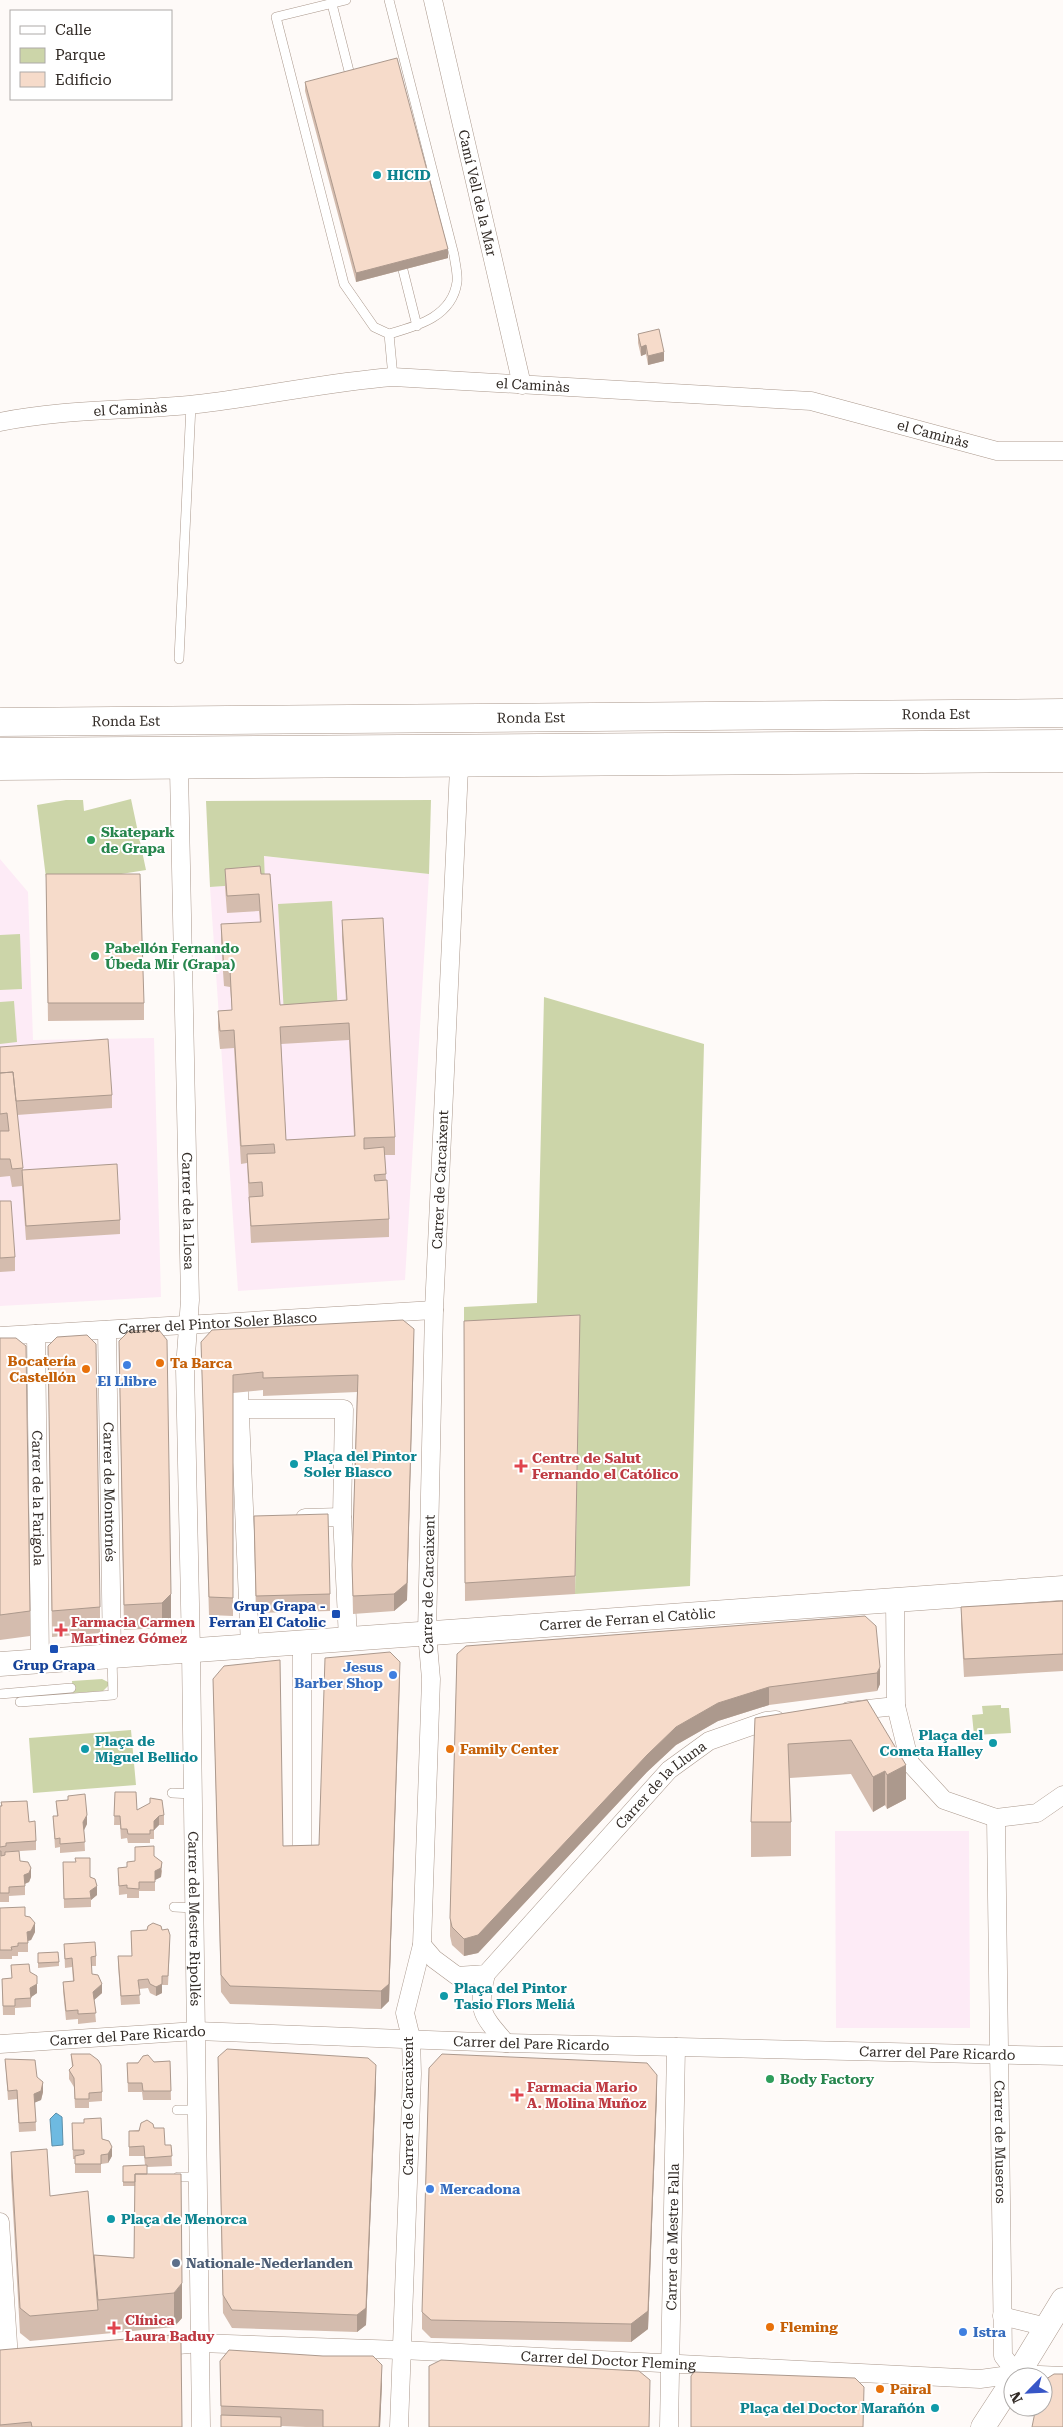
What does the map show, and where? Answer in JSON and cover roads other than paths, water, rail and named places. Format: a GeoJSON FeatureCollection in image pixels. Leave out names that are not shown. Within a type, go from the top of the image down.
{"type":"FeatureCollection","features":[{"type":"Feature","properties":{"kind":"main road","name":"Ronda Est"},"geometry":{"type":"LineString","coordinates":[[0,722],[1063,713]]}},
{"type":"Feature","properties":{"kind":"main road"},"geometry":{"type":"LineString","coordinates":[[0,752],[1063,744]]}},
{"type":"Feature","properties":{"kind":"street","name":"Camí Vell de la Mar"},"geometry":{"type":"LineString","coordinates":[[433,0],[522,385]]}},
{"type":"Feature","properties":{"kind":"street","name":"el Caminàs"},"geometry":{"type":"LineString","coordinates":[[0,422],[37,414],[191,405],[348,380],[393,377],[811,400],[997,451],[1063,451]]}},
{"type":"Feature","properties":{"kind":"street"},"geometry":{"type":"LineString","coordinates":[[0,771],[1063,763]]}},
{"type":"Feature","properties":{"kind":"street","name":"Carrer de Carcaixent"},"geometry":{"type":"LineString","coordinates":[[399,2427],[412,2074],[411,2038],[405,2013],[422,1945],[431,1679],[427,1633],[434,1310],[459,768]]}},
{"type":"Feature","properties":{"kind":"street","name":"Carrer de la Llosa"},"geometry":{"type":"LineString","coordinates":[[179,770],[190,1300],[184,1368],[191,1651]]}},
{"type":"Feature","properties":{"kind":"street","name":"Carrer del Pintor Soler Blasco"},"geometry":{"type":"LineString","coordinates":[[0,1336],[434,1310]]}},
{"type":"Feature","properties":{"kind":"street"},"geometry":{"type":"LineString","coordinates":[[236,1322],[250,1646]]}},
{"type":"Feature","properties":{"kind":"street","name":"Carrer de Montornés"},"geometry":{"type":"LineString","coordinates":[[107,1330],[112,1656]]}},
{"type":"Feature","properties":{"kind":"street","name":"Carrer de la Farigola"},"geometry":{"type":"LineString","coordinates":[[36,1334],[40,1661]]}},
{"type":"Feature","properties":{"kind":"street"},"geometry":{"type":"LineString","coordinates":[[240,1409],[344,1408],[342,1518],[348,1639]]}},
{"type":"Feature","properties":{"kind":"street"},"geometry":{"type":"LineString","coordinates":[[284,1519],[342,1518]]}},
{"type":"Feature","properties":{"kind":"street"},"geometry":{"type":"LineString","coordinates":[[245,1520],[264,1519]]}},
{"type":"Feature","properties":{"kind":"street","name":"Carrer de Ferran el Catòlic"},"geometry":{"type":"LineString","coordinates":[[0,1664],[1063,1588]]}},
{"type":"Feature","properties":{"kind":"street"},"geometry":{"type":"LineString","coordinates":[[895,1601],[896,1706],[910,1763],[944,1800],[996,1818],[1037,1813],[1063,1795]]}},
{"type":"Feature","properties":{"kind":"street"},"geometry":{"type":"LineString","coordinates":[[302,1642],[302,1857]]}},
{"type":"Feature","properties":{"kind":"street","name":"Carrer del Mestre Ripollés"},"geometry":{"type":"LineString","coordinates":[[191,1651],[201,2427]]}},
{"type":"Feature","properties":{"kind":"street"},"geometry":{"type":"LineString","coordinates":[[831,1713],[896,1706]]}},
{"type":"Feature","properties":{"kind":"street","name":"Carrer de la Lluna"},"geometry":{"type":"LineString","coordinates":[[506,2043],[486,2020],[480,2000],[486,1974],[669,1770],[709,1741],[766,1721],[794,1718]]}},
{"type":"Feature","properties":{"kind":"street","name":"Carrer de Museros"},"geometry":{"type":"LineString","coordinates":[[996,1818],[1002,2316],[1003,2356],[1009,2367]]}},
{"type":"Feature","properties":{"kind":"street"},"geometry":{"type":"LineString","coordinates":[[422,1945],[434,1959],[457,1976],[486,1974]]}},
{"type":"Feature","properties":{"kind":"street","name":"Carrer del Pare Ricardo"},"geometry":{"type":"LineString","coordinates":[[0,2044],[196,2031],[506,2043],[1063,2056]]}},
{"type":"Feature","properties":{"kind":"street","name":"Carrer de Mestre Falla"},"geometry":{"type":"LineString","coordinates":[[669,2427],[676,2047]]}},
{"type":"Feature","properties":{"kind":"street"},"geometry":{"type":"LineString","coordinates":[[0,2222],[4,2360],[28,2358]]}},
{"type":"Feature","properties":{"kind":"street"},"geometry":{"type":"LineString","coordinates":[[1022,2367],[1063,2300]]}},
{"type":"Feature","properties":{"kind":"street"},"geometry":{"type":"LineString","coordinates":[[1002,2316],[1047,2326]]}},
{"type":"Feature","properties":{"kind":"street","name":"Carrer del Doctor Fleming"},"geometry":{"type":"LineString","coordinates":[[142,2348],[199,2343],[402,2350],[670,2365],[980,2379],[1003,2378]]}},
{"type":"Feature","properties":{"kind":"street"},"geometry":{"type":"LineString","coordinates":[[983,2427],[1003,2396]]}},
{"type":"Feature","properties":{"kind":"lane"},"geometry":{"type":"LineString","coordinates":[[346,0],[276,18],[344,284],[374,327],[389,334],[417,326],[436,317],[450,302],[457,282],[454,255],[390,0]]}},
{"type":"Feature","properties":{"kind":"lane"},"geometry":{"type":"LineString","coordinates":[[332,4],[351,79]]}},
{"type":"Feature","properties":{"kind":"lane"},"geometry":{"type":"LineString","coordinates":[[403,270],[417,326]]}},
{"type":"Feature","properties":{"kind":"lane"},"geometry":{"type":"LineString","coordinates":[[389,334],[393,377]]}},
{"type":"Feature","properties":{"kind":"lane"},"geometry":{"type":"LineString","coordinates":[[179,658],[191,405]]}},
{"type":"Feature","properties":{"kind":"lane"},"geometry":{"type":"LineString","coordinates":[[20,1702],[113,1695],[112,1656]]}},
{"type":"Feature","properties":{"kind":"lane"},"geometry":{"type":"LineString","coordinates":[[0,1694],[71,1688]]}},
{"type":"Feature","properties":{"kind":"lane"},"geometry":{"type":"LineString","coordinates":[[172,1793],[193,1794]]}},
{"type":"Feature","properties":{"kind":"lane"},"geometry":{"type":"LineString","coordinates":[[174,1907],[194,1908]]}},
{"type":"Feature","properties":{"kind":"lane"},"geometry":{"type":"LineString","coordinates":[[177,2110],[196,2110]]}},
{"type":"Feature","properties":{"kind":"lane"},"geometry":{"type":"LineString","coordinates":[[178,2177],[197,2177]]}},
{"type":"Feature","properties":{"kind":"water"},"geometry":{"type":"Polygon","coordinates":[[[56,2113],[62,2117],[63,2145],[52,2146],[50,2119],[56,2113]]]}},
{"type":"Feature","properties":{"kind":"place","name":"HICID"},"geometry":{"type":"Point","coordinates":[377,175]}},
{"type":"Feature","properties":{"kind":"place","name":"Skatepark de Grapa"},"geometry":{"type":"Point","coordinates":[91,840]}},
{"type":"Feature","properties":{"kind":"place","name":"Pabellón Fernando Úbeda Mir (Grapa)"},"geometry":{"type":"Point","coordinates":[95,956]}},
{"type":"Feature","properties":{"kind":"place","name":"Ta Barca"},"geometry":{"type":"Point","coordinates":[160,1363]}},
{"type":"Feature","properties":{"kind":"place","name":"El Llibre"},"geometry":{"type":"Point","coordinates":[127,1365]}},
{"type":"Feature","properties":{"kind":"place","name":"Bocatería Castellón"},"geometry":{"type":"Point","coordinates":[86,1369]}},
{"type":"Feature","properties":{"kind":"place","name":"Plaça del Pintor Soler Blasco"},"geometry":{"type":"Point","coordinates":[294,1464]}},
{"type":"Feature","properties":{"kind":"place","name":"Centre de Salut Fernando el Católico"},"geometry":{"type":"Point","coordinates":[521,1466]}},
{"type":"Feature","properties":{"kind":"place","name":"Grup Grapa - Ferran El Catolic"},"geometry":{"type":"Point","coordinates":[336,1614]}},
{"type":"Feature","properties":{"kind":"place","name":"Farmacia Carmen Martinez Gómez"},"geometry":{"type":"Point","coordinates":[61,1630]}},
{"type":"Feature","properties":{"kind":"place","name":"Grup Grapa"},"geometry":{"type":"Point","coordinates":[54,1649]}},
{"type":"Feature","properties":{"kind":"place","name":"Jesus Barber Shop"},"geometry":{"type":"Point","coordinates":[393,1675]}},
{"type":"Feature","properties":{"kind":"place","name":"Plaça del Cometa Halley"},"geometry":{"type":"Point","coordinates":[993,1743]}},
{"type":"Feature","properties":{"kind":"place","name":"Plaça de Miguel Bellido"},"geometry":{"type":"Point","coordinates":[85,1749]}},
{"type":"Feature","properties":{"kind":"place","name":"Family Center"},"geometry":{"type":"Point","coordinates":[450,1749]}},
{"type":"Feature","properties":{"kind":"place","name":"Plaça del Pintor Tasio Flors Meliá"},"geometry":{"type":"Point","coordinates":[444,1996]}},
{"type":"Feature","properties":{"kind":"place","name":"Body Factory"},"geometry":{"type":"Point","coordinates":[770,2079]}},
{"type":"Feature","properties":{"kind":"place","name":"Farmacia Mario A. Molina Muñoz"},"geometry":{"type":"Point","coordinates":[517,2095]}},
{"type":"Feature","properties":{"kind":"place","name":"Mercadona"},"geometry":{"type":"Point","coordinates":[430,2189]}},
{"type":"Feature","properties":{"kind":"place","name":"Plaça de Menorca"},"geometry":{"type":"Point","coordinates":[111,2219]}},
{"type":"Feature","properties":{"kind":"place","name":"Nationale-Nederlanden"},"geometry":{"type":"Point","coordinates":[176,2263]}},
{"type":"Feature","properties":{"kind":"place","name":"Fleming"},"geometry":{"type":"Point","coordinates":[770,2327]}},
{"type":"Feature","properties":{"kind":"place","name":"Clínica Laura Baduy"},"geometry":{"type":"Point","coordinates":[114,2328]}},
{"type":"Feature","properties":{"kind":"place","name":"Istra"},"geometry":{"type":"Point","coordinates":[963,2332]}},
{"type":"Feature","properties":{"kind":"place","name":"Pairal"},"geometry":{"type":"Point","coordinates":[880,2389]}},
{"type":"Feature","properties":{"kind":"place","name":"Plaça del Doctor Marañón"},"geometry":{"type":"Point","coordinates":[935,2408]}}]}
